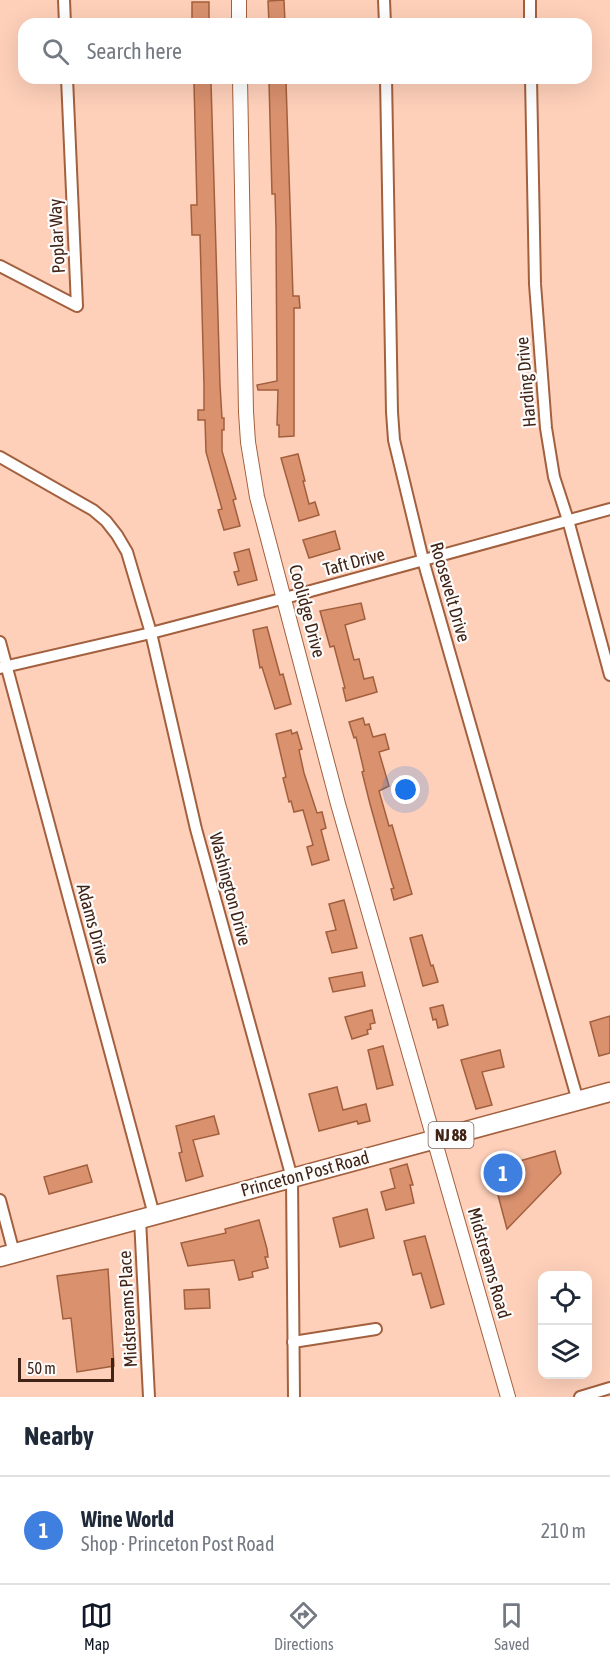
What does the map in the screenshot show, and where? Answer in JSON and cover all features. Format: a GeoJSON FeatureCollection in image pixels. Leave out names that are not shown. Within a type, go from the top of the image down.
{"type":"FeatureCollection","features":[{"type":"Feature","properties":{"kind":"main road","name":"Princeton Post Road"},"geometry":{"type":"LineString","coordinates":[[7,1255],[610,1092]]}},
{"type":"Feature","properties":{"kind":"street"},"geometry":{"type":"LineString","coordinates":[[64,0],[65,18]]}},
{"type":"Feature","properties":{"kind":"street"},"geometry":{"type":"LineString","coordinates":[[239,0],[239,18]]}},
{"type":"Feature","properties":{"kind":"street"},"geometry":{"type":"LineString","coordinates":[[384,0],[385,18]]}},
{"type":"Feature","properties":{"kind":"street"},"geometry":{"type":"LineString","coordinates":[[530,0],[530,18]]}},
{"type":"Feature","properties":{"kind":"street","name":"Poplar Way"},"geometry":{"type":"LineString","coordinates":[[0,266],[77,306],[67,84]]}},
{"type":"Feature","properties":{"kind":"street","name":"Coolidge Drive"},"geometry":{"type":"LineString","coordinates":[[240,84],[248,442],[257,497],[338,804],[436,1139]]}},
{"type":"Feature","properties":{"kind":"street","name":"Roosevelt Drive"},"geometry":{"type":"LineString","coordinates":[[386,84],[394,440],[423,560],[578,1101]]}},
{"type":"Feature","properties":{"kind":"street","name":"Harding Drive"},"geometry":{"type":"LineString","coordinates":[[531,84],[535,284],[546,428],[554,477],[610,675]]}},
{"type":"Feature","properties":{"kind":"street","name":"Washington Drive"},"geometry":{"type":"LineString","coordinates":[[0,457],[93,510],[106,521],[127,552],[151,633],[196,829],[292,1178],[294,1397]]}},
{"type":"Feature","properties":{"kind":"street","name":"Taft Drive"},"geometry":{"type":"LineString","coordinates":[[4,667],[151,633],[610,509]]}},
{"type":"Feature","properties":{"kind":"street","name":"Adams Drive"},"geometry":{"type":"LineString","coordinates":[[0,642],[4,667],[147,1217]]}},
{"type":"Feature","properties":{"kind":"street","name":"Midstreams Road"},"geometry":{"type":"LineString","coordinates":[[436,1139],[508,1397]]}},
{"type":"Feature","properties":{"kind":"street"},"geometry":{"type":"LineString","coordinates":[[0,1200],[7,1255]]}},
{"type":"Feature","properties":{"kind":"street","name":"Midstreams Place"},"geometry":{"type":"LineString","coordinates":[[147,1217],[149,1397]]}},
{"type":"Feature","properties":{"kind":"street"},"geometry":{"type":"LineString","coordinates":[[293,1342],[376,1329]]}},
{"type":"Feature","properties":{"kind":"street"},"geometry":{"type":"LineString","coordinates":[[580,1397],[610,1388]]}},
{"type":"Feature","properties":{"kind":"building"},"geometry":{"type":"Polygon","coordinates":[[[284,0],[285,18],[269,18],[268,1],[284,0]]]}},
{"type":"Feature","properties":{"kind":"building"},"geometry":{"type":"Polygon","coordinates":[[[192,2],[209,2],[209,18],[192,18],[192,2]]]}},
{"type":"Feature","properties":{"kind":"building"},"geometry":{"type":"Polygon","coordinates":[[[194,84],[211,84],[220,385],[222,418],[224,418],[222,451],[236,499],[233,500],[240,526],[224,530],[218,510],[222,509],[206,452],[205,420],[198,420],[198,410],[204,410],[204,385],[200,235],[192,235],[191,205],[197,205],[194,84]]]}},
{"type":"Feature","properties":{"kind":"building"},"geometry":{"type":"Polygon","coordinates":[[[269,84],[286,84],[293,296],[299,296],[300,308],[294,308],[294,436],[279,437],[278,390],[258,390],[257,385],[277,381],[276,228],[275,194],[272,194],[269,84]]]}},
{"type":"Feature","properties":{"kind":"building"},"geometry":{"type":"Polygon","coordinates":[[[298,454],[309,504],[315,502],[319,515],[299,521],[281,458],[298,454]]]}},
{"type":"Feature","properties":{"kind":"building"},"geometry":{"type":"Polygon","coordinates":[[[335,531],[340,549],[309,558],[303,540],[335,531]]]}},
{"type":"Feature","properties":{"kind":"building"},"geometry":{"type":"Polygon","coordinates":[[[249,549],[257,580],[238,585],[234,572],[239,571],[234,553],[249,549]]]}},
{"type":"Feature","properties":{"kind":"building"},"geometry":{"type":"Polygon","coordinates":[[[361,603],[365,619],[345,625],[354,660],[359,659],[364,679],[373,677],[377,692],[346,701],[334,646],[330,647],[320,611],[361,603]]]}},
{"type":"Feature","properties":{"kind":"building"},"geometry":{"type":"Polygon","coordinates":[[[267,627],[280,675],[283,674],[291,704],[275,709],[262,667],[260,668],[253,630],[267,627]]]}},
{"type":"Feature","properties":{"kind":"building"},"geometry":{"type":"Polygon","coordinates":[[[363,718],[365,725],[369,724],[373,737],[385,734],[389,749],[379,752],[389,786],[379,791],[389,826],[392,825],[412,894],[394,900],[391,889],[394,888],[370,804],[356,737],[354,738],[349,722],[363,718]]]}},
{"type":"Feature","properties":{"kind":"building"},"geometry":{"type":"Polygon","coordinates":[[[291,730],[292,734],[297,732],[302,749],[299,750],[304,773],[317,813],[322,812],[326,828],[321,830],[329,860],[312,865],[307,847],[313,845],[303,810],[294,812],[291,801],[289,802],[276,734],[291,730]]]}},
{"type":"Feature","properties":{"kind":"building"},"geometry":{"type":"Polygon","coordinates":[[[344,900],[357,948],[332,953],[326,932],[336,930],[329,904],[344,900]]]}},
{"type":"Feature","properties":{"kind":"building"},"geometry":{"type":"Polygon","coordinates":[[[422,935],[438,982],[423,986],[410,938],[422,935]]]}},
{"type":"Feature","properties":{"kind":"building"},"geometry":{"type":"Polygon","coordinates":[[[362,972],[365,986],[333,992],[329,978],[362,972]]]}},
{"type":"Feature","properties":{"kind":"building"},"geometry":{"type":"Polygon","coordinates":[[[443,1005],[448,1025],[438,1028],[430,1008],[443,1005]]]}},
{"type":"Feature","properties":{"kind":"building"},"geometry":{"type":"Polygon","coordinates":[[[372,1010],[375,1023],[370,1024],[371,1029],[367,1030],[368,1034],[352,1039],[345,1017],[372,1010]]]}},
{"type":"Feature","properties":{"kind":"building"},"geometry":{"type":"Polygon","coordinates":[[[610,1016],[610,1053],[599,1056],[590,1022],[610,1016]]]}},
{"type":"Feature","properties":{"kind":"building"},"geometry":{"type":"Polygon","coordinates":[[[383,1046],[393,1085],[377,1089],[368,1050],[383,1046]]]}},
{"type":"Feature","properties":{"kind":"building"},"geometry":{"type":"Polygon","coordinates":[[[500,1050],[504,1067],[482,1072],[492,1105],[476,1109],[461,1060],[500,1050]]]}},
{"type":"Feature","properties":{"kind":"building"},"geometry":{"type":"Polygon","coordinates":[[[337,1087],[343,1110],[366,1104],[370,1121],[358,1124],[357,1121],[319,1131],[309,1094],[337,1087]]]}},
{"type":"Feature","properties":{"kind":"building"},"geometry":{"type":"Polygon","coordinates":[[[214,1116],[219,1134],[193,1140],[203,1176],[186,1181],[179,1153],[182,1152],[176,1126],[214,1116]]]}},
{"type":"Feature","properties":{"kind":"building"},"geometry":{"type":"Polygon","coordinates":[[[555,1151],[561,1173],[507,1229],[491,1169],[555,1151]]]}},
{"type":"Feature","properties":{"kind":"building"},"geometry":{"type":"Polygon","coordinates":[[[407,1164],[413,1185],[410,1185],[414,1203],[386,1210],[381,1192],[395,1188],[390,1169],[407,1164]]]}},
{"type":"Feature","properties":{"kind":"building"},"geometry":{"type":"Polygon","coordinates":[[[87,1165],[92,1182],[49,1194],[44,1177],[87,1165]]]}},
{"type":"Feature","properties":{"kind":"building"},"geometry":{"type":"Polygon","coordinates":[[[367,1209],[374,1238],[340,1247],[333,1218],[367,1209]]]}},
{"type":"Feature","properties":{"kind":"building"},"geometry":{"type":"Polygon","coordinates":[[[259,1220],[267,1249],[268,1257],[265,1257],[268,1268],[252,1272],[253,1277],[239,1280],[234,1260],[188,1266],[181,1243],[226,1233],[225,1229],[259,1220]]]}},
{"type":"Feature","properties":{"kind":"building"},"geometry":{"type":"Polygon","coordinates":[[[425,1236],[444,1304],[431,1308],[421,1273],[413,1275],[404,1241],[425,1236]]]}},
{"type":"Feature","properties":{"kind":"building"},"geometry":{"type":"Polygon","coordinates":[[[108,1269],[114,1366],[77,1372],[71,1318],[63,1319],[57,1276],[108,1269]]]}},
{"type":"Feature","properties":{"kind":"building"},"geometry":{"type":"Polygon","coordinates":[[[209,1289],[210,1308],[185,1309],[184,1290],[209,1289]]]}},
{"type":"Feature","properties":{"kind":"place","name":"Wine World"},"geometry":{"type":"Point","coordinates":[503,1173]}}]}
